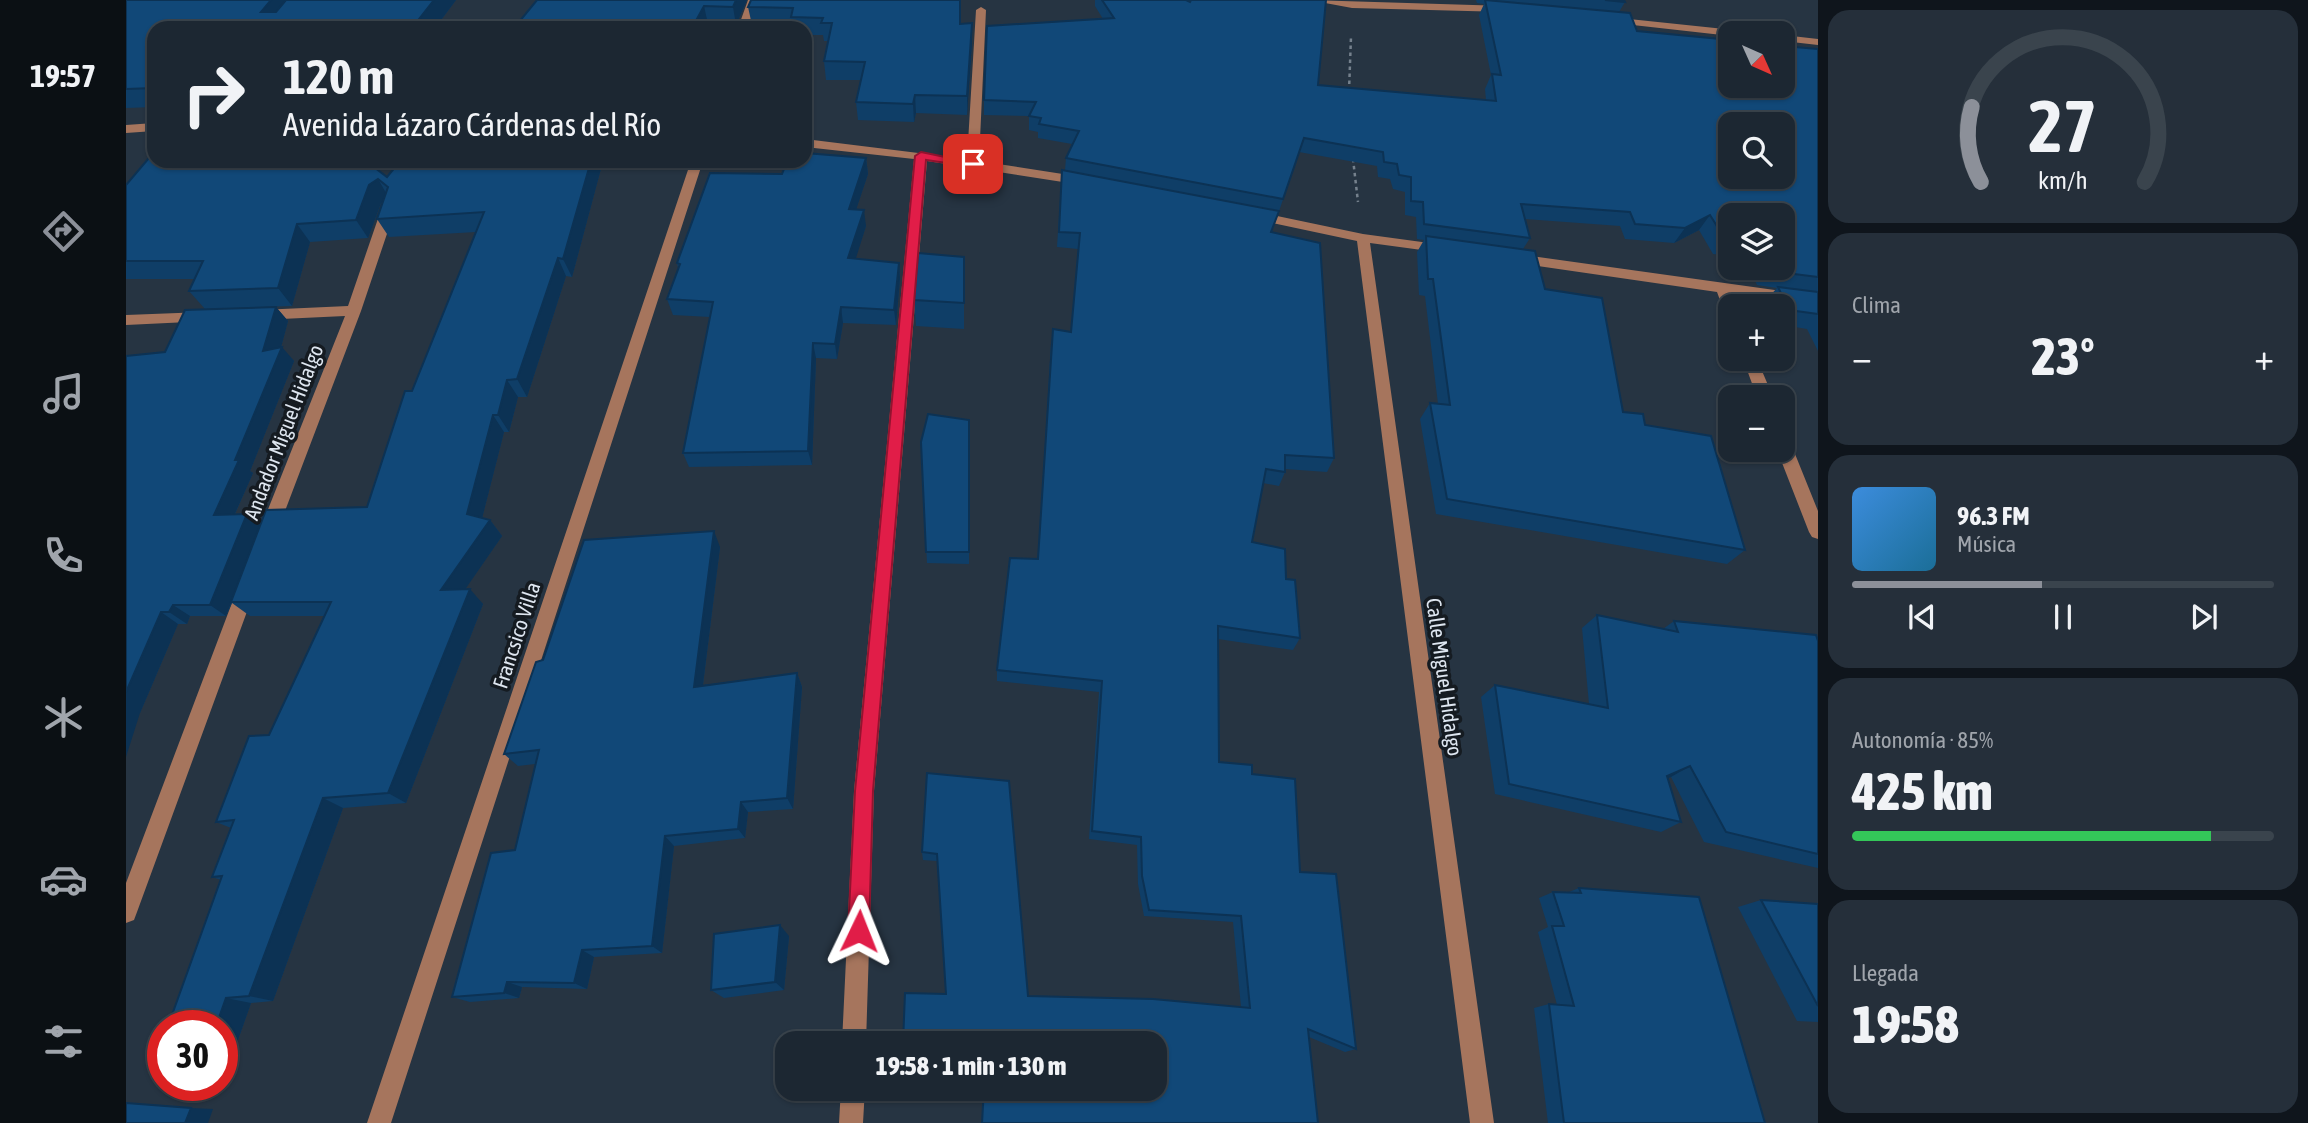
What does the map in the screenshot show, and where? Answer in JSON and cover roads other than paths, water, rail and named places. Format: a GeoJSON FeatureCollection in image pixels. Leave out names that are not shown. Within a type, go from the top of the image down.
{"type":"FeatureCollection","features":[{"type":"Feature","properties":{"kind":"street"},"geometry":{"type":"LineString","coordinates":[[746,21],[753,0]]}},
{"type":"Feature","properties":{"kind":"street"},"geometry":{"type":"LineString","coordinates":[[1314,0],[1352,5],[1522,11]]}},
{"type":"Feature","properties":{"kind":"street"},"geometry":{"type":"LineString","coordinates":[[973,164],[981,10]]}},
{"type":"Feature","properties":{"kind":"street"},"geometry":{"type":"LineString","coordinates":[[1593,18],[1718,31]]}},
{"type":"Feature","properties":{"kind":"street"},"geometry":{"type":"LineString","coordinates":[[1796,39],[1818,42]]}},
{"type":"Feature","properties":{"kind":"street"},"geometry":{"type":"LineString","coordinates":[[126,129],[147,128]]}},
{"type":"Feature","properties":{"kind":"street"},"geometry":{"type":"LineString","coordinates":[[812,144],[921,156],[1094,183]]}},
{"type":"Feature","properties":{"kind":"street"},"geometry":{"type":"LineString","coordinates":[[854,1031],[864,791],[921,156]]}},
{"type":"Feature","properties":{"kind":"street","name":"Francsico Villa"},"geometry":{"type":"LineString","coordinates":[[379,1123],[694,168]]}},
{"type":"Feature","properties":{"kind":"street","name":"Andador Miguel Hidalgo"},"geometry":{"type":"LineString","coordinates":[[126,912],[354,311],[390,204]]}},
{"type":"Feature","properties":{"kind":"street"},"geometry":{"type":"LineString","coordinates":[[1243,213],[1363,238],[1460,251]]}},
{"type":"Feature","properties":{"kind":"street","name":"Calle Miguel Hidalgo"},"geometry":{"type":"LineString","coordinates":[[1363,238],[1482,1123]]}},
{"type":"Feature","properties":{"kind":"street"},"geometry":{"type":"LineString","coordinates":[[1501,257],[1818,301]]}},
{"type":"Feature","properties":{"kind":"street"},"geometry":{"type":"LineString","coordinates":[[1721,287],[1724,294]]}},
{"type":"Feature","properties":{"kind":"street"},"geometry":{"type":"LineString","coordinates":[[247,315],[354,311]]}},
{"type":"Feature","properties":{"kind":"street"},"geometry":{"type":"LineString","coordinates":[[126,320],[220,317]]}},
{"type":"Feature","properties":{"kind":"street"},"geometry":{"type":"LineString","coordinates":[[1790,462],[1818,532]]}},
{"type":"Feature","properties":{"kind":"street"},"geometry":{"type":"LineString","coordinates":[[851,1123],[852,1101]]}}]}
